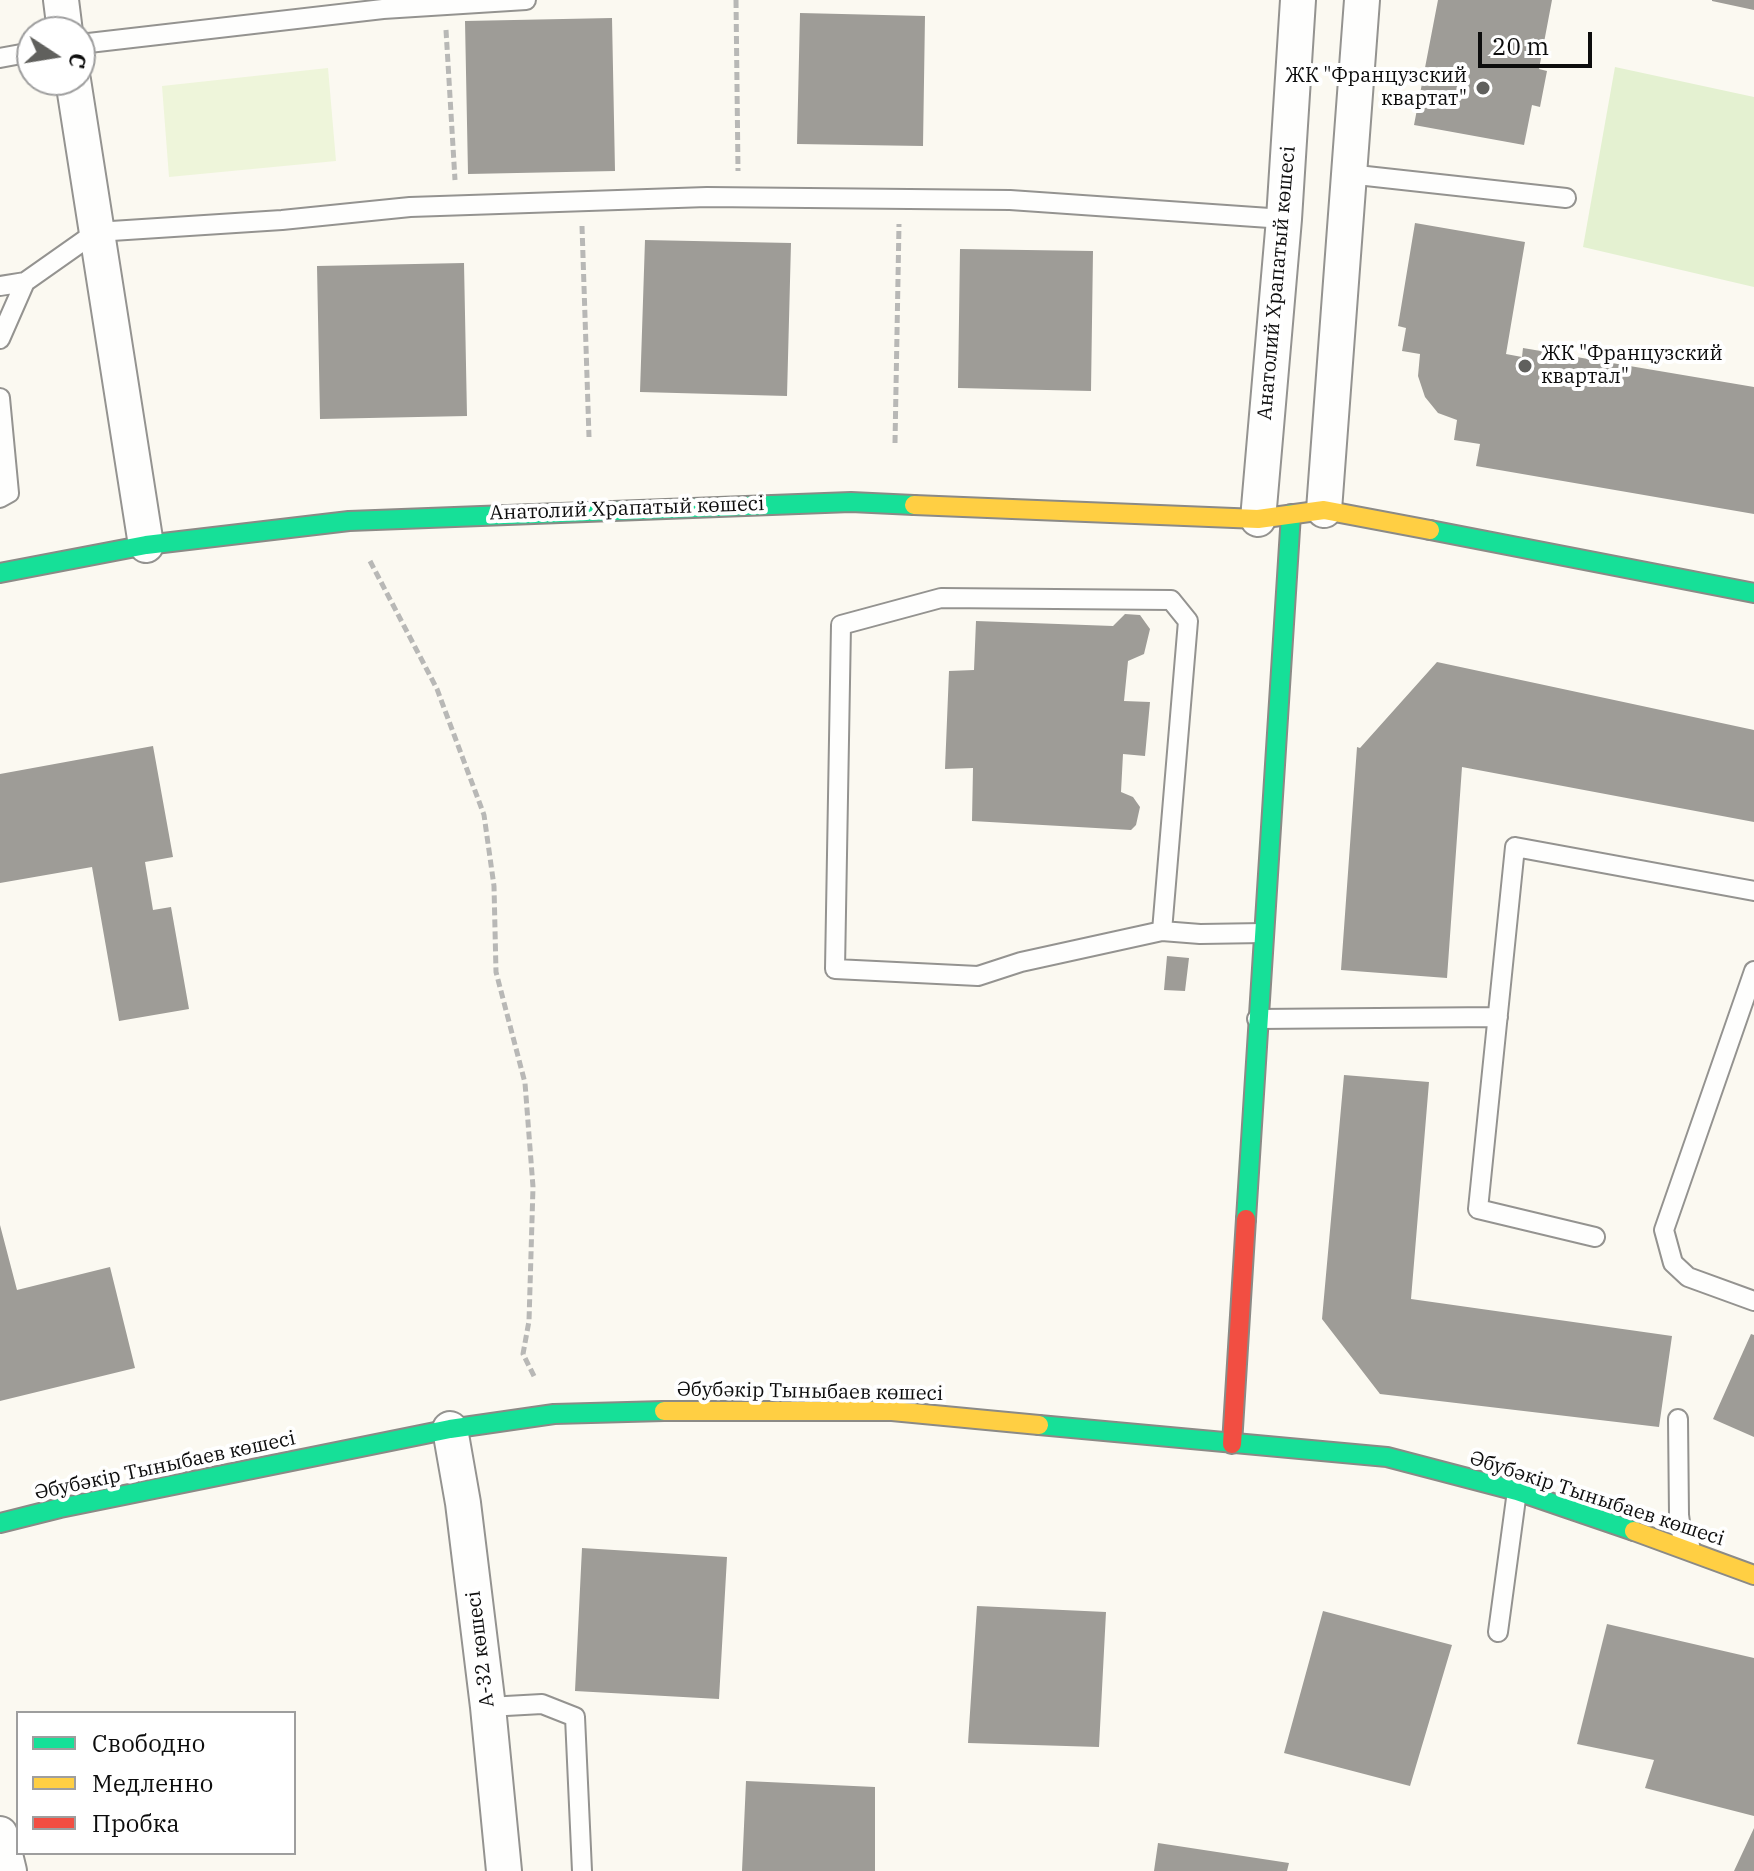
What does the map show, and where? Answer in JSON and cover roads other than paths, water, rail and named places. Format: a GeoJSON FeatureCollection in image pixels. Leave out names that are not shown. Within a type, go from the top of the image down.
{"type":"FeatureCollection","features":[{"type":"Feature","properties":{"kind":"street","name":"Анатолий Храпатый көшесі"},"geometry":{"type":"LineString","coordinates":[[1291,514],[1284,219],[1298,0]]}},
{"type":"Feature","properties":{"kind":"street"},"geometry":{"type":"LineString","coordinates":[[1232,1444],[1291,514],[1348,174],[1362,0]]}},
{"type":"Feature","properties":{"kind":"street"},"geometry":{"type":"LineString","coordinates":[[75,96],[146,545]]}},
{"type":"Feature","properties":{"kind":"street","name":"Анатолий Храпатый көшесі"},"geometry":{"type":"LineString","coordinates":[[0,573],[146,545],[349,521],[851,502],[1291,514],[1754,593]]}},
{"type":"Feature","properties":{"kind":"street","name":"Әбубәкір Тыныбаев көшесі"},"geometry":{"type":"LineString","coordinates":[[0,1523],[60,1508],[450,1429],[554,1414],[736,1409],[892,1411],[1387,1457],[1517,1491],[1697,1552],[1754,1575]]}},
{"type":"Feature","properties":{"kind":"street","name":"А-32 көшесі"},"geometry":{"type":"LineString","coordinates":[[450,1429],[463,1503],[488,1707],[504,1871]]}},
{"type":"Feature","properties":{"kind":"street"},"geometry":{"type":"LineString","coordinates":[[0,1834],[9,1871]]}},
{"type":"Feature","properties":{"kind":"lane"},"geometry":{"type":"LineString","coordinates":[[96,42],[383,9],[526,0]]}},
{"type":"Feature","properties":{"kind":"lane"},"geometry":{"type":"LineString","coordinates":[[1348,174],[1566,198]]}},
{"type":"Feature","properties":{"kind":"lane"},"geometry":{"type":"LineString","coordinates":[[0,286],[25,282],[96,232],[282,220],[410,207],[738,197],[1010,200],[1284,219]]}},
{"type":"Feature","properties":{"kind":"lane"},"geometry":{"type":"LineString","coordinates":[[0,339],[25,282]]}},
{"type":"Feature","properties":{"kind":"lane"},"geometry":{"type":"LineString","coordinates":[[0,398],[9,493],[0,498]]}},
{"type":"Feature","properties":{"kind":"lane"},"geometry":{"type":"LineString","coordinates":[[1162,931],[1188,621],[1171,600],[941,598],[841,625],[835,969],[978,976],[1021,962],[1162,931],[1264,933]]}},
{"type":"Feature","properties":{"kind":"lane"},"geometry":{"type":"LineString","coordinates":[[1595,1237],[1478,1209],[1515,847],[1754,891]]}},
{"type":"Feature","properties":{"kind":"lane"},"geometry":{"type":"LineString","coordinates":[[1754,971],[1664,1230],[1673,1263],[1688,1277],[1754,1301]]}},
{"type":"Feature","properties":{"kind":"lane"},"geometry":{"type":"LineString","coordinates":[[1257,1019],[1498,1017]]}},
{"type":"Feature","properties":{"kind":"lane"},"geometry":{"type":"LineString","coordinates":[[1678,1419],[1682,1537],[1697,1552]]}},
{"type":"Feature","properties":{"kind":"lane"},"geometry":{"type":"LineString","coordinates":[[1498,1632],[1517,1491]]}},
{"type":"Feature","properties":{"kind":"lane"},"geometry":{"type":"LineString","coordinates":[[488,1707],[542,1704],[575,1717],[582,1871]]}},
{"type":"Feature","properties":{"kind":"place","name":"ЖК \"Французский квартат\""},"geometry":{"type":"Point","coordinates":[1483,88]}},
{"type":"Feature","properties":{"kind":"place","name":"ЖК \"Французский квартал\""},"geometry":{"type":"Point","coordinates":[1525,366]}}]}
